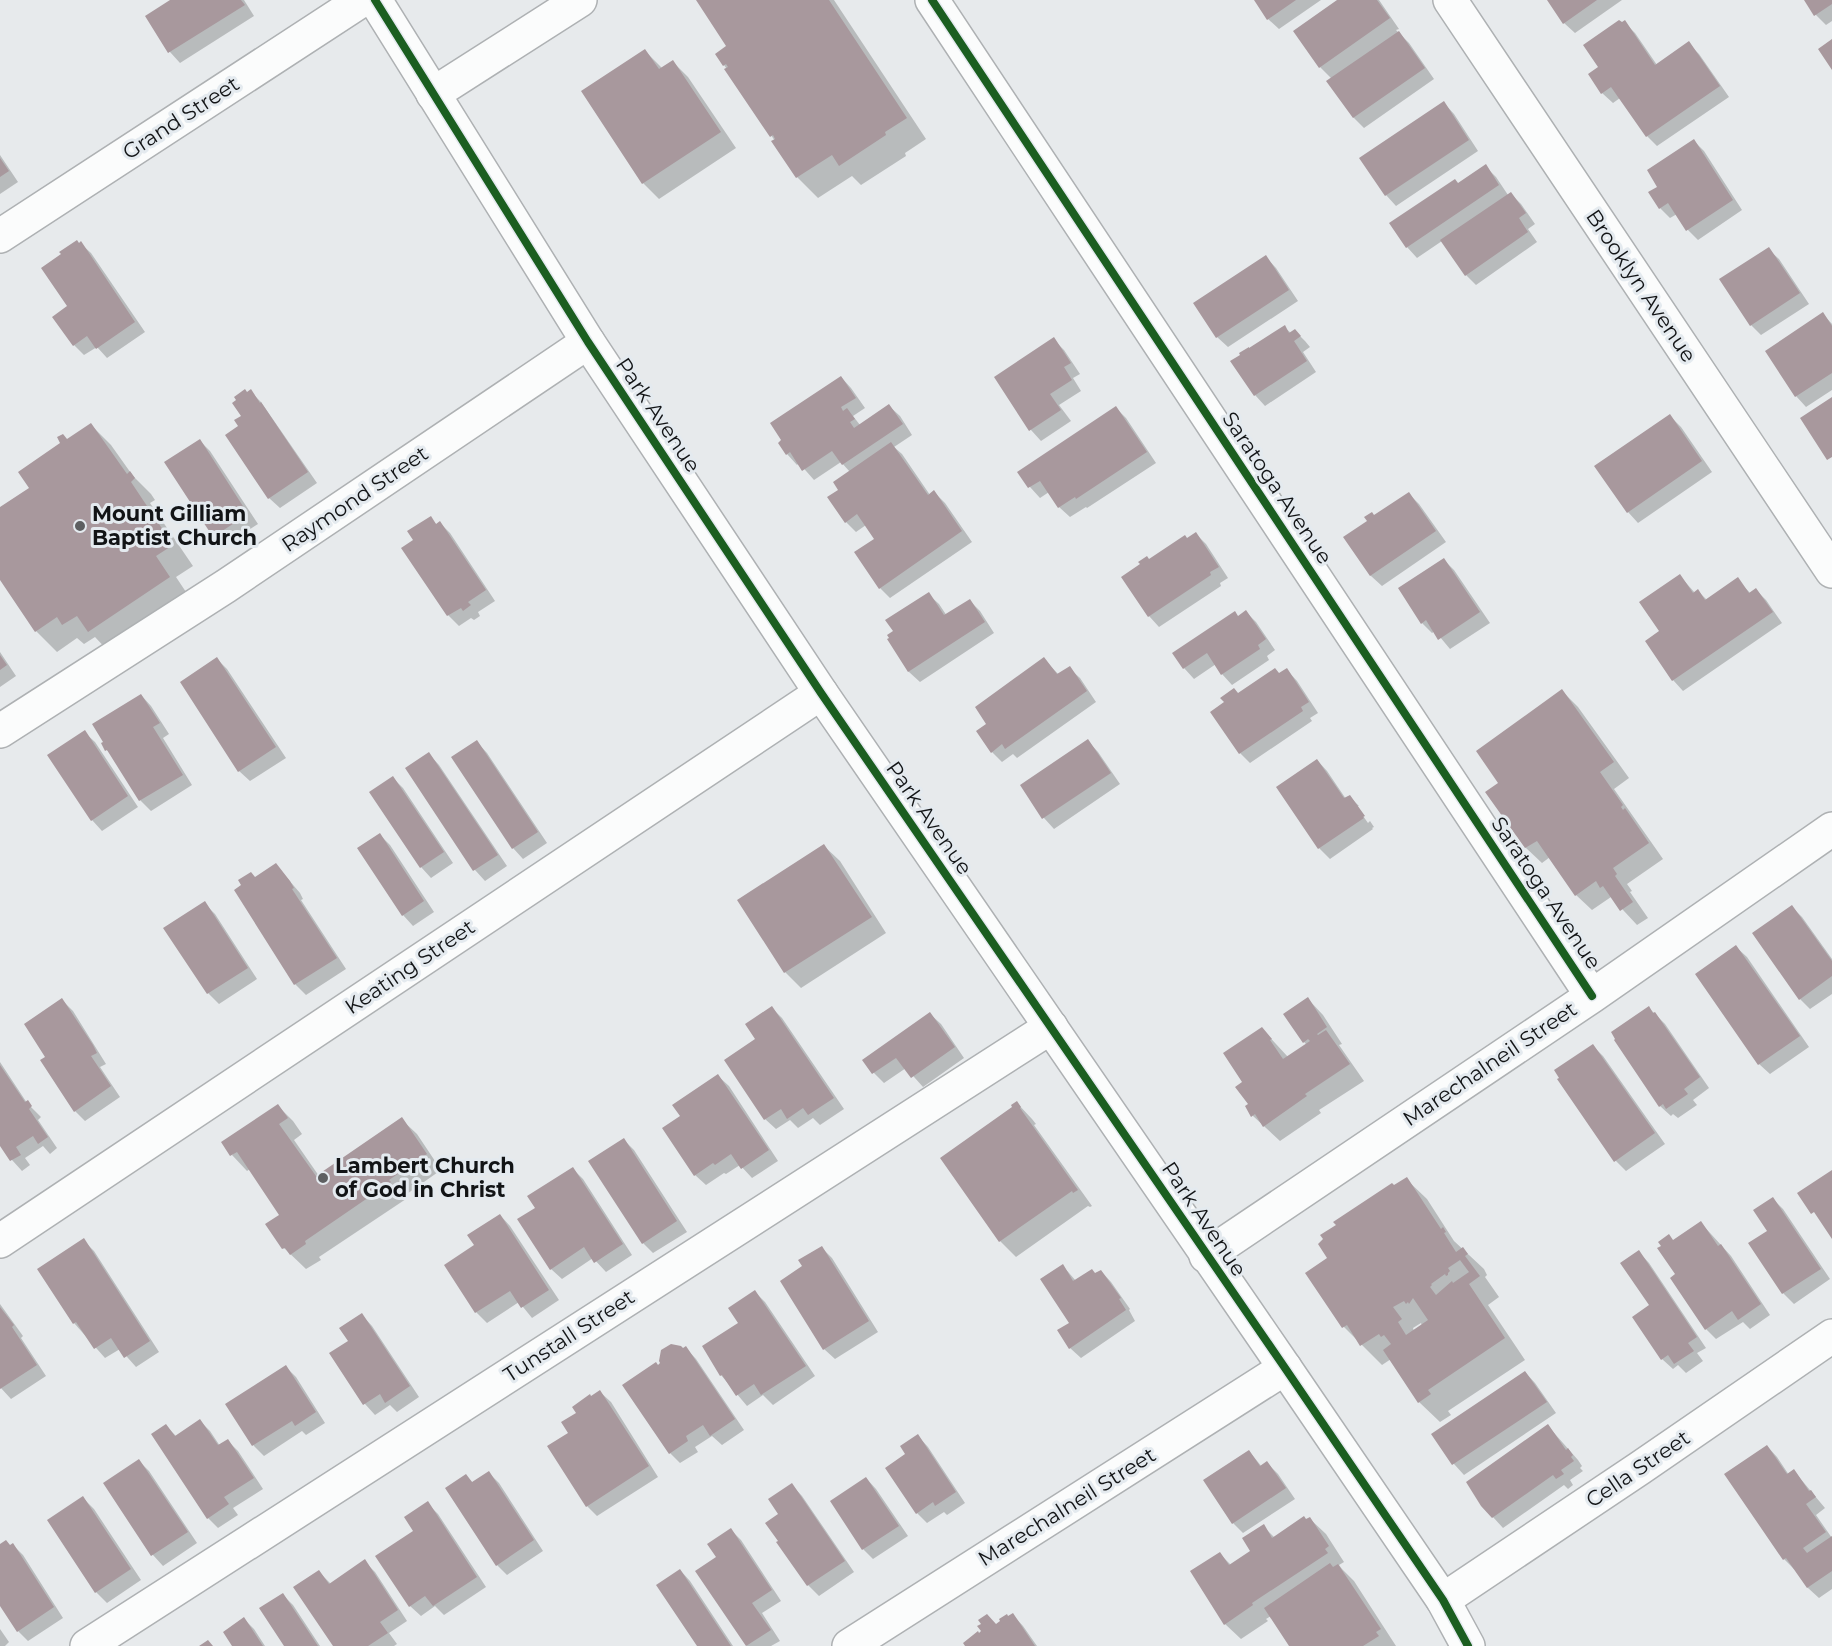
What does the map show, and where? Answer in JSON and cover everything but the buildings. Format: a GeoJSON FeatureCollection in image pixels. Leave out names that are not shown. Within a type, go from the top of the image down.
{"type":"FeatureCollection","features":[{"type":"Feature","properties":{"kind":"street","name":"Grand Street"},"geometry":{"type":"LineString","coordinates":[[0,237],[362,0]]}},
{"type":"Feature","properties":{"kind":"street","name":"Park Avenue"},"geometry":{"type":"LineString","coordinates":[[375,0],[588,342],[821,693],[1443,1600],[1468,1646]]}},
{"type":"Feature","properties":{"kind":"street"},"geometry":{"type":"LineString","coordinates":[[433,94],[580,0]]}},
{"type":"Feature","properties":{"kind":"street","name":"Saratoga Avenue"},"geometry":{"type":"LineString","coordinates":[[932,0],[1592,996]]}},
{"type":"Feature","properties":{"kind":"street","name":"Brooklyn Avenue"},"geometry":{"type":"LineString","coordinates":[[1450,0],[1832,571]]}},
{"type":"Feature","properties":{"kind":"street","name":"Raymond Street"},"geometry":{"type":"LineString","coordinates":[[0,731],[226,586],[588,342]]}},
{"type":"Feature","properties":{"kind":"street","name":"Keating Street"},"geometry":{"type":"LineString","coordinates":[[0,1241],[821,693]]}},
{"type":"Feature","properties":{"kind":"street","name":"Marechalneil Street"},"geometry":{"type":"LineString","coordinates":[[1206,1256],[1592,996],[1832,830]]}},
{"type":"Feature","properties":{"kind":"street","name":"Tunstall Street"},"geometry":{"type":"LineString","coordinates":[[87,1646],[1051,1027]]}},
{"type":"Feature","properties":{"kind":"street","name":"Cella Street"},"geometry":{"type":"LineString","coordinates":[[1443,1600],[1832,1336]]}},
{"type":"Feature","properties":{"kind":"street","name":"Marechalneil Street"},"geometry":{"type":"LineString","coordinates":[[849,1646],[1285,1368]]}},
{"type":"Feature","properties":{"kind":"cycle path"},"geometry":{"type":"LineString","coordinates":[[375,0],[588,342],[821,693],[1443,1600],[1468,1646]]}},
{"type":"Feature","properties":{"kind":"cycle path"},"geometry":{"type":"LineString","coordinates":[[932,0],[1592,996]]}},
{"type":"Feature","properties":{"kind":"place","name":"Mount Gilliam Baptist Church"},"geometry":{"type":"Point","coordinates":[80,526]}},
{"type":"Feature","properties":{"kind":"place","name":"Lambert Church of God in Christ"},"geometry":{"type":"Point","coordinates":[323,1178]}}]}
